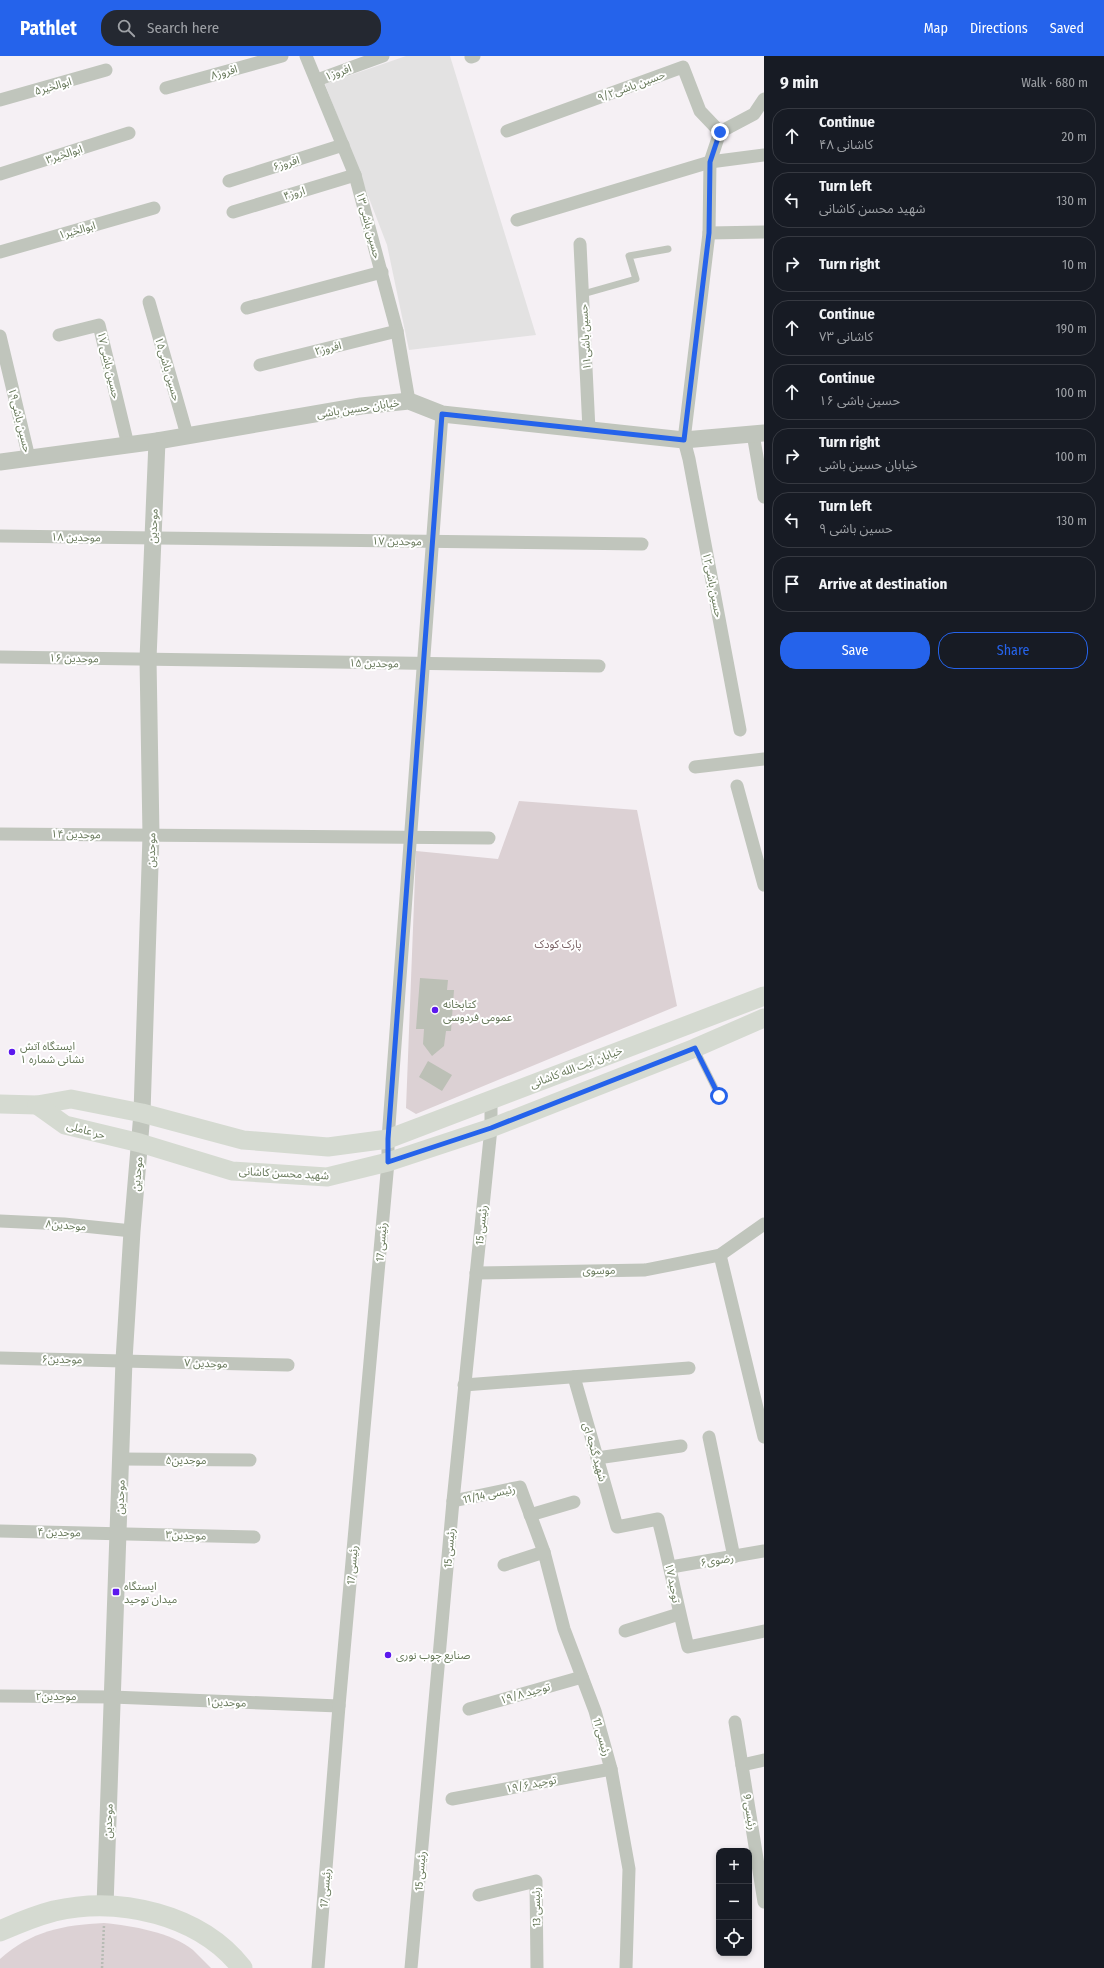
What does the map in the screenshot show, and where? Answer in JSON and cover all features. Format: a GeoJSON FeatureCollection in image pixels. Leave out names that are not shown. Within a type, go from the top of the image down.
{"type":"FeatureCollection","features":[{"type":"Feature","properties":{"kind":"main road","name":"خیابان آیت الله کاشانی"},"geometry":{"type":"LineString","coordinates":[[388,1139],[764,996]]}},
{"type":"Feature","properties":{"kind":"main road","name":"شهید محسن کاشانی"},"geometry":{"type":"LineString","coordinates":[[140,1143],[232,1171],[327,1177],[388,1162],[491,1128],[695,1048],[764,1018]]}},
{"type":"Feature","properties":{"kind":"main road"},"geometry":{"type":"LineString","coordinates":[[0,1104],[37,1105],[71,1099],[142,1113],[243,1140],[328,1147],[388,1139]]}},
{"type":"Feature","properties":{"kind":"main road","name":"حر عاملی"},"geometry":{"type":"LineString","coordinates":[[37,1105],[65,1125],[140,1143]]}},
{"type":"Feature","properties":{"kind":"main road"},"geometry":{"type":"LineString","coordinates":[[0,1931],[27,1919],[55,1911],[105,1906],[155,1913],[182,1922],[212,1938],[242,1968]]}},
{"type":"Feature","properties":{"kind":"street","name":"افروز۸"},"geometry":{"type":"LineString","coordinates":[[166,88],[282,56]]}},
{"type":"Feature","properties":{"kind":"street","name":"حسین باشی ۱۳"},"geometry":{"type":"LineString","coordinates":[[306,56],[344,145],[355,175],[397,330],[409,401]]}},
{"type":"Feature","properties":{"kind":"street","name":"افروز۱"},"geometry":{"type":"LineString","coordinates":[[317,80],[383,56]]}},
{"type":"Feature","properties":{"kind":"street","name":"حسین باشی۹/۲"},"geometry":{"type":"LineString","coordinates":[[507,131],[683,67],[700,111],[720,132]]}},
{"type":"Feature","properties":{"kind":"street","name":"ابوالخیر۵"},"geometry":{"type":"LineString","coordinates":[[0,100],[106,70]]}},
{"type":"Feature","properties":{"kind":"street"},"geometry":{"type":"LineString","coordinates":[[684,440],[709,233],[710,162],[720,132],[754,114],[764,99]]}},
{"type":"Feature","properties":{"kind":"street","name":"ابوالخیر۳"},"geometry":{"type":"LineString","coordinates":[[0,174],[129,133]]}},
{"type":"Feature","properties":{"kind":"street","name":"افروز۶"},"geometry":{"type":"LineString","coordinates":[[229,181],[344,145]]}},
{"type":"Feature","properties":{"kind":"street"},"geometry":{"type":"LineString","coordinates":[[517,220],[710,162],[764,155]]}},
{"type":"Feature","properties":{"kind":"street","name":"اروز۴"},"geometry":{"type":"LineString","coordinates":[[233,212],[355,175]]}},
{"type":"Feature","properties":{"kind":"street","name":"ابوالخیر۱"},"geometry":{"type":"LineString","coordinates":[[0,252],[154,208]]}},
{"type":"Feature","properties":{"kind":"street"},"geometry":{"type":"LineString","coordinates":[[709,233],[764,232]]}},
{"type":"Feature","properties":{"kind":"street","name":"حسین باشی۱۱"},"geometry":{"type":"LineString","coordinates":[[580,244],[589,430]]}},
{"type":"Feature","properties":{"kind":"street"},"geometry":{"type":"LineString","coordinates":[[247,308],[382,272]]}},
{"type":"Feature","properties":{"kind":"street","name":"حسین باشی۱۵"},"geometry":{"type":"LineString","coordinates":[[149,302],[187,435]]}},
{"type":"Feature","properties":{"kind":"street","name":"حسین باشی ۱۷"},"geometry":{"type":"LineString","coordinates":[[59,335],[99,325],[128,444]]}},
{"type":"Feature","properties":{"kind":"street","name":"افروز۲"},"geometry":{"type":"LineString","coordinates":[[260,365],[397,330]]}},
{"type":"Feature","properties":{"kind":"street","name":"حسین باشی۱۹"},"geometry":{"type":"LineString","coordinates":[[0,336],[30,458]]}},
{"type":"Feature","properties":{"kind":"street","name":"خیابان حسین باشی"},"geometry":{"type":"LineString","coordinates":[[0,462],[157,440],[361,406],[409,401],[442,414],[684,440],[759,433]]}},
{"type":"Feature","properties":{"kind":"street","name":"رئیسی 17"},"geometry":{"type":"LineString","coordinates":[[318,1968],[339,1706],[388,1162],[388,1139],[412,838],[442,414]]}},
{"type":"Feature","properties":{"kind":"street"},"geometry":{"type":"LineString","coordinates":[[759,433],[764,497]]}},
{"type":"Feature","properties":{"kind":"street","name":"موحدین"},"geometry":{"type":"LineString","coordinates":[[105,1906],[124,1360],[132,1231],[142,1113],[151,835],[148,659],[157,440]]}},
{"type":"Feature","properties":{"kind":"street","name":"حسین باشی۱۲"},"geometry":{"type":"LineString","coordinates":[[684,440],[690,459],[740,730]]}},
{"type":"Feature","properties":{"kind":"street","name":"موحدین ۱۸"},"geometry":{"type":"LineString","coordinates":[[0,536],[152,538]]}},
{"type":"Feature","properties":{"kind":"street","name":"موحدین ۱۷"},"geometry":{"type":"LineString","coordinates":[[152,538],[642,544]]}},
{"type":"Feature","properties":{"kind":"street","name":"موحدین ۱۶"},"geometry":{"type":"LineString","coordinates":[[0,657],[148,659]]}},
{"type":"Feature","properties":{"kind":"street","name":"موحدین ۱۵"},"geometry":{"type":"LineString","coordinates":[[148,659],[600,666]]}},
{"type":"Feature","properties":{"kind":"street"},"geometry":{"type":"LineString","coordinates":[[695,767],[764,759]]}},
{"type":"Feature","properties":{"kind":"street"},"geometry":{"type":"LineString","coordinates":[[737,786],[764,885]]}},
{"type":"Feature","properties":{"kind":"street","name":"موحدین ۱۴"},"geometry":{"type":"LineString","coordinates":[[0,834],[489,838]]}},
{"type":"Feature","properties":{"kind":"street","name":"رئیسی 15"},"geometry":{"type":"LineString","coordinates":[[411,1968],[464,1384],[491,1128],[491,1099]]}},
{"type":"Feature","properties":{"kind":"street","name":"موحدین۸"},"geometry":{"type":"LineString","coordinates":[[0,1221],[64,1224],[132,1231]]}},
{"type":"Feature","properties":{"kind":"street"},"geometry":{"type":"LineString","coordinates":[[764,1224],[720,1255],[764,1437]]}},
{"type":"Feature","properties":{"kind":"street","name":"موسوی"},"geometry":{"type":"LineString","coordinates":[[476,1273],[645,1270],[720,1255]]}},
{"type":"Feature","properties":{"kind":"street","name":"موحدین۶"},"geometry":{"type":"LineString","coordinates":[[0,1358],[124,1360]]}},
{"type":"Feature","properties":{"kind":"street","name":"موحدین ۷"},"geometry":{"type":"LineString","coordinates":[[124,1360],[288,1365]]}},
{"type":"Feature","properties":{"kind":"street"},"geometry":{"type":"LineString","coordinates":[[464,1384],[689,1368]]}},
{"type":"Feature","properties":{"kind":"street","name":"شهید گنجه ای"},"geometry":{"type":"LineString","coordinates":[[574,1377],[617,1528]]}},
{"type":"Feature","properties":{"kind":"street"},"geometry":{"type":"LineString","coordinates":[[709,1437],[734,1557]]}},
{"type":"Feature","properties":{"kind":"street"},"geometry":{"type":"LineString","coordinates":[[597,1458],[681,1446]]}},
{"type":"Feature","properties":{"kind":"street","name":"موحدین۵"},"geometry":{"type":"LineString","coordinates":[[121,1459],[250,1460]]}},
{"type":"Feature","properties":{"kind":"street","name":"رئیسی 11/14"},"geometry":{"type":"LineString","coordinates":[[453,1501],[520,1487],[530,1515]]}},
{"type":"Feature","properties":{"kind":"street"},"geometry":{"type":"LineString","coordinates":[[530,1515],[574,1502]]}},
{"type":"Feature","properties":{"kind":"street","name":"رئیسی 11"},"geometry":{"type":"LineString","coordinates":[[530,1515],[544,1552],[564,1629],[595,1711],[611,1769],[629,1869],[626,1968]]}},
{"type":"Feature","properties":{"kind":"street","name":"توحید ۱۷"},"geometry":{"type":"LineString","coordinates":[[617,1528],[658,1519],[671,1567],[679,1614],[688,1647],[764,1631]]}},
{"type":"Feature","properties":{"kind":"street","name":"موحدین ۴"},"geometry":{"type":"LineString","coordinates":[[0,1531],[118,1533]]}},
{"type":"Feature","properties":{"kind":"street","name":"موحدین۳"},"geometry":{"type":"LineString","coordinates":[[118,1533],[254,1537]]}},
{"type":"Feature","properties":{"kind":"street"},"geometry":{"type":"LineString","coordinates":[[504,1566],[544,1552]]}},
{"type":"Feature","properties":{"kind":"street","name":"رضوی۶"},"geometry":{"type":"LineString","coordinates":[[671,1567],[764,1552]]}},
{"type":"Feature","properties":{"kind":"street"},"geometry":{"type":"LineString","coordinates":[[625,1631],[679,1614]]}},
{"type":"Feature","properties":{"kind":"street","name":"توحید ۱۹/۸"},"geometry":{"type":"LineString","coordinates":[[469,1709],[582,1677]]}},
{"type":"Feature","properties":{"kind":"street","name":"موحدین۲"},"geometry":{"type":"LineString","coordinates":[[0,1696],[112,1697]]}},
{"type":"Feature","properties":{"kind":"street","name":"موحدین۱"},"geometry":{"type":"LineString","coordinates":[[112,1697],[339,1706]]}},
{"type":"Feature","properties":{"kind":"street","name":"رئیسی 9"},"geometry":{"type":"LineString","coordinates":[[735,1722],[762,1870],[764,1902]]}},
{"type":"Feature","properties":{"kind":"street"},"geometry":{"type":"LineString","coordinates":[[742,1764],[764,1760]]}},
{"type":"Feature","properties":{"kind":"street","name":"توحید ۱۹/۶"},"geometry":{"type":"LineString","coordinates":[[452,1799],[611,1769]]}},
{"type":"Feature","properties":{"kind":"street","name":"رئیسی 13"},"geometry":{"type":"LineString","coordinates":[[479,1895],[536,1881],[537,1968]]}},
{"type":"Feature","properties":{"kind":"lane"},"geometry":{"type":"LineString","coordinates":[[583,294],[636,280],[629,256],[668,249]]}},
{"type":"Feature","properties":{"kind":"lane"},"geometry":{"type":"LineString","coordinates":[[695,1048],[719,1096]]}},
{"type":"Feature","properties":{"kind":"path"},"geometry":{"type":"LineString","coordinates":[[102,1968],[105,1906]]}},
{"type":"Feature","properties":{"kind":"shaded area"},"geometry":{"type":"Polygon","coordinates":[[[406,56],[450,56],[536,335],[409,350],[387,245],[325,84],[406,56]]]}},
{"type":"Feature","properties":{"kind":"green space","name":"پارک کودک"},"geometry":{"type":"Polygon","coordinates":[[[519,801],[637,810],[677,1006],[416,1114],[406,1108],[416,851],[498,859],[519,801]]]}},
{"type":"Feature","properties":{"kind":"green space"},"geometry":{"type":"Polygon","coordinates":[[[104,1923],[139,1928],[162,1934],[184,1944],[193,1950],[211,1968],[0,1968],[0,1959],[12,1949],[36,1936],[61,1928],[104,1923]]]}},
{"type":"Feature","properties":{"kind":"building","name":"کتابخانه عمومی فردوسی"},"geometry":{"type":"Polygon","coordinates":[[[420,978],[448,980],[447,990],[454,990],[451,1031],[446,1031],[444,1046],[432,1056],[423,1044],[424,1029],[416,1029],[420,978]]]}},
{"type":"Feature","properties":{"kind":"building"},"geometry":{"type":"Polygon","coordinates":[[[428,1061],[452,1075],[442,1091],[419,1077],[428,1061]]]}},
{"type":"Feature","properties":{"kind":"place","name":"کتابخانه عمومی فردوسی"},"geometry":{"type":"Point","coordinates":[435,1010]}},
{"type":"Feature","properties":{"kind":"place","name":"ایستگاه آتش نشانی شماره ۱"},"geometry":{"type":"Point","coordinates":[12,1052]}},
{"type":"Feature","properties":{"kind":"place","name":"ایستگاه میدان توحید"},"geometry":{"type":"Point","coordinates":[116,1592]}},
{"type":"Feature","properties":{"kind":"place","name":"صنایع چوب نوری"},"geometry":{"type":"Point","coordinates":[388,1655]}},
{"type":"Feature","properties":{"kind":"route"},"geometry":{"type":"LineString","coordinates":[[719,1096],[695,1048],[491,1128],[388,1162],[388,1139],[412,838],[442,414],[684,440],[709,233],[710,162],[720,132]]}}]}
